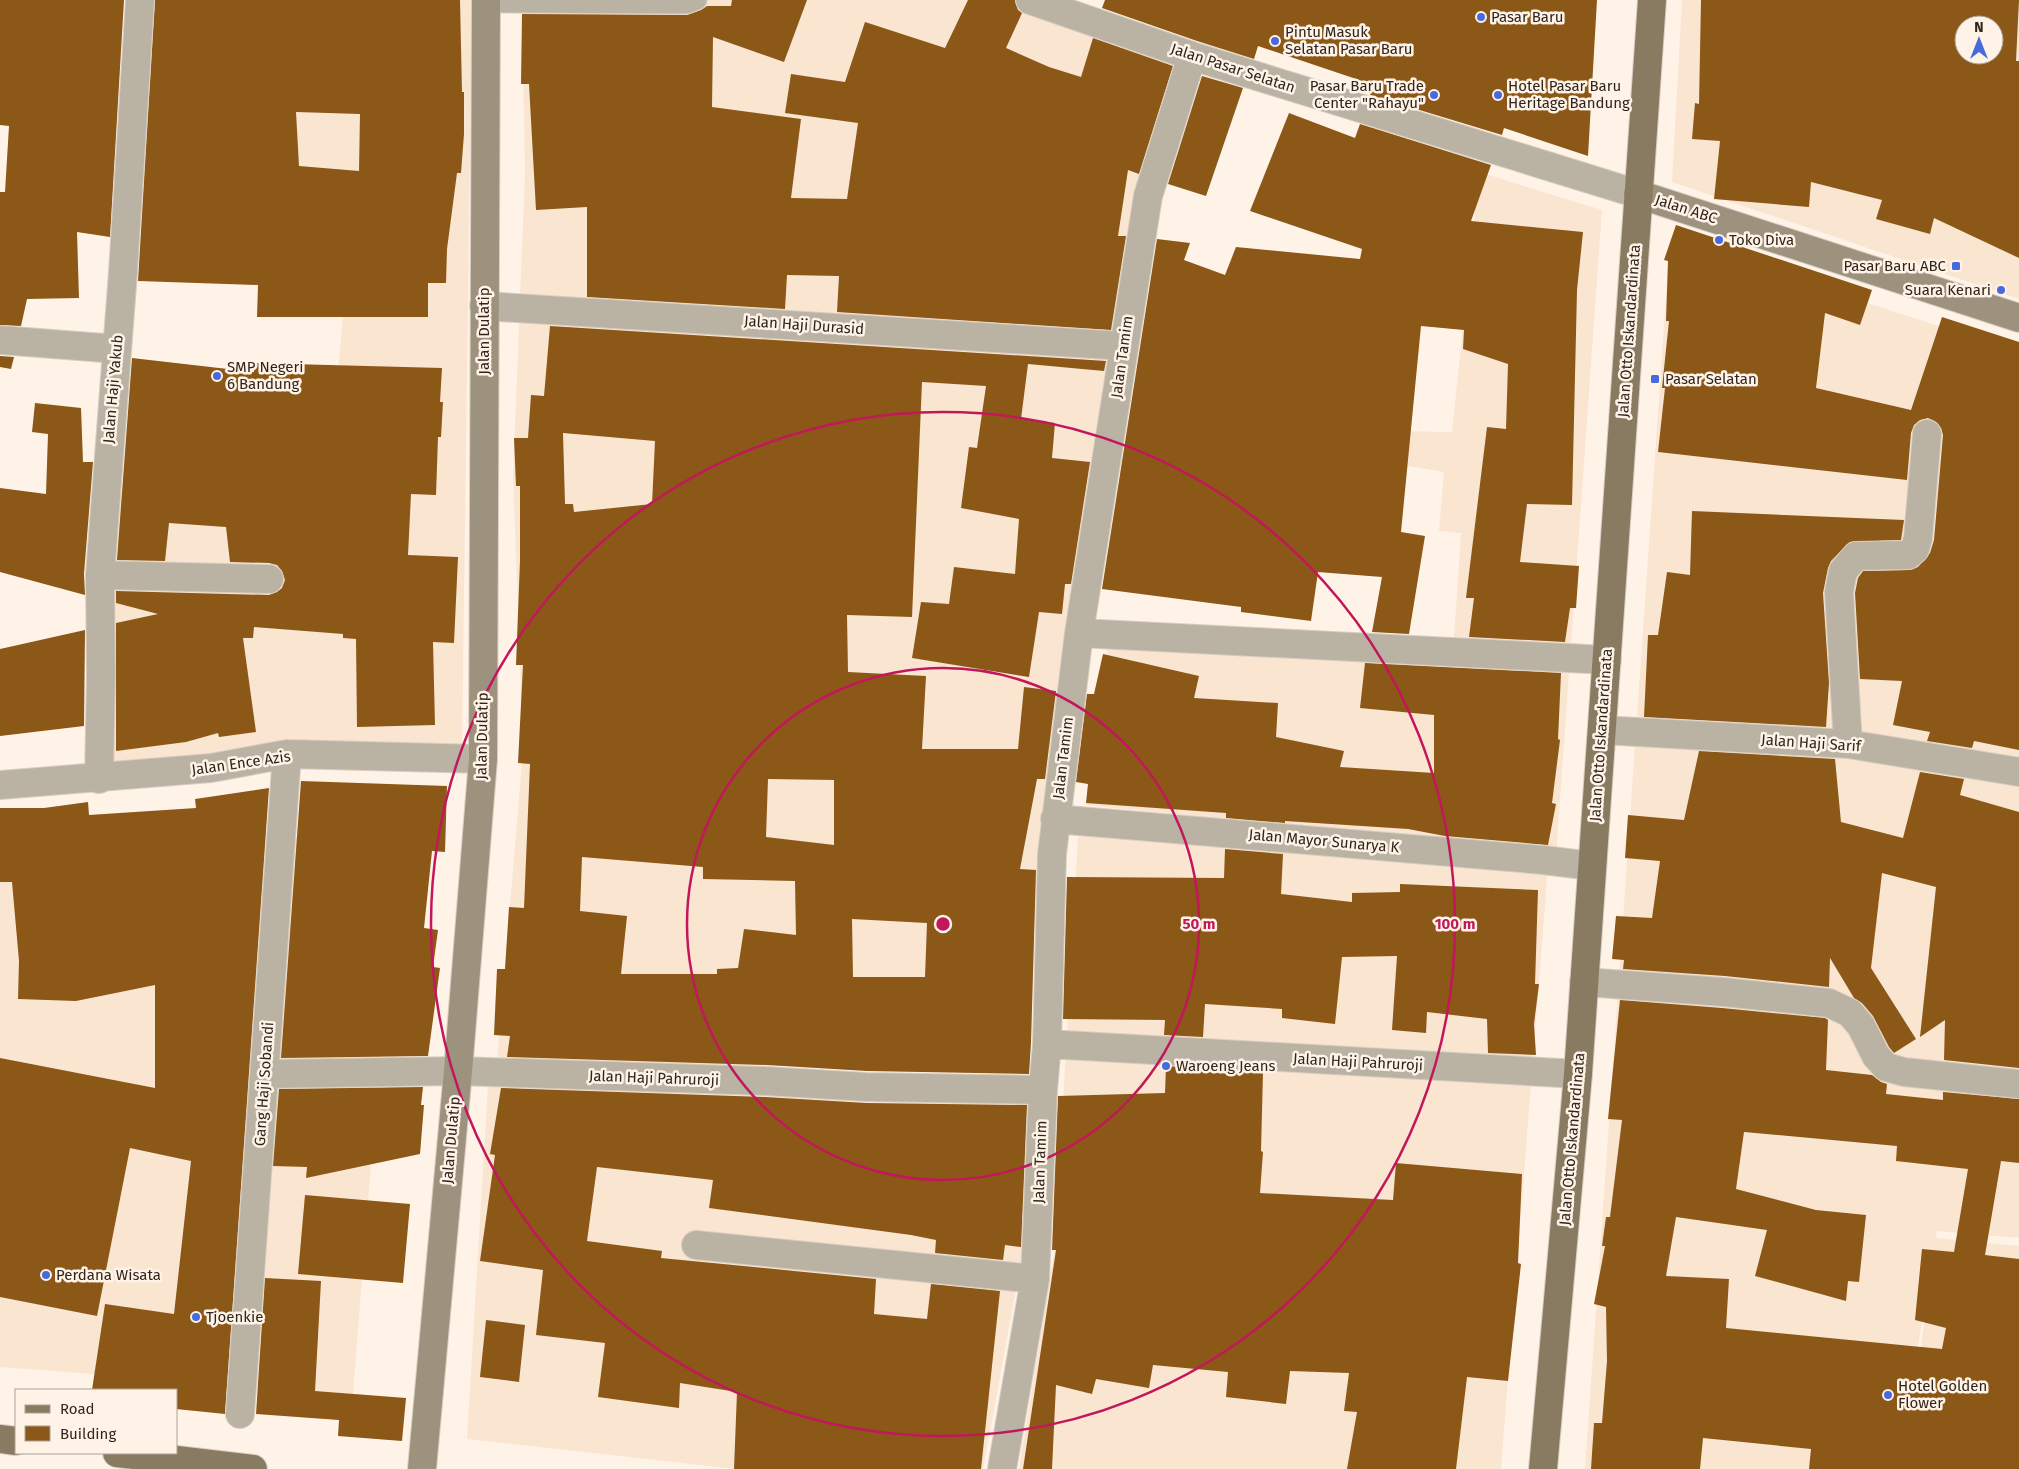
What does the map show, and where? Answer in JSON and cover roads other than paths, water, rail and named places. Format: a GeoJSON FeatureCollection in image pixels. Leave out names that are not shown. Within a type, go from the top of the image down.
{"type":"FeatureCollection","features":[{"type":"Feature","properties":{"kind":"main road","name":"Jalan Otto Iskandardinata"},"geometry":{"type":"LineString","coordinates":[[1543,1469],[1578,1074],[1652,0]]}},
{"type":"Feature","properties":{"kind":"main road"},"geometry":{"type":"LineString","coordinates":[[0,1439],[15,1441]]}},
{"type":"Feature","properties":{"kind":"main road"},"geometry":{"type":"LineString","coordinates":[[126,1454],[253,1469]]}},
{"type":"Feature","properties":{"kind":"street","name":"Jalan Haji Yakub"},"geometry":{"type":"LineString","coordinates":[[99,779],[100,575],[123,272],[140,0]]}},
{"type":"Feature","properties":{"kind":"street","name":"Jalan Pasar Selatan"},"geometry":{"type":"LineString","coordinates":[[1030,0],[1192,56],[1638,194]]}},
{"type":"Feature","properties":{"kind":"street","name":"Jalan Dulatip"},"geometry":{"type":"LineString","coordinates":[[422,1469],[458,1071],[483,759],[486,1]]}},
{"type":"Feature","properties":{"kind":"street","name":"Jalan Tamim"},"geometry":{"type":"LineString","coordinates":[[1002,1469],[1035,1279],[1043,1090],[1047,1044],[1052,854],[1079,633],[1148,196],[1192,56]]}},
{"type":"Feature","properties":{"kind":"street","name":"Jalan ABC"},"geometry":{"type":"LineString","coordinates":[[1638,194],[2019,318]]}},
{"type":"Feature","properties":{"kind":"street","name":"Jalan Haji Durasid"},"geometry":{"type":"LineString","coordinates":[[484,306],[1124,346]]}},
{"type":"Feature","properties":{"kind":"street"},"geometry":{"type":"LineString","coordinates":[[0,340],[116,348]]}},
{"type":"Feature","properties":{"kind":"street"},"geometry":{"type":"LineString","coordinates":[[1848,744],[1838,592],[1843,572],[1856,556],[1908,555],[1916,549],[1927,434]]}},
{"type":"Feature","properties":{"kind":"street"},"geometry":{"type":"LineString","coordinates":[[100,575],[269,579]]}},
{"type":"Feature","properties":{"kind":"street"},"geometry":{"type":"LineString","coordinates":[[1079,633],[1607,660]]}},
{"type":"Feature","properties":{"kind":"street","name":"Jalan Haji Sarif"},"geometry":{"type":"LineString","coordinates":[[1602,730],[1848,744],[2019,772]]}},
{"type":"Feature","properties":{"kind":"street","name":"Jalan Ence Azis"},"geometry":{"type":"LineString","coordinates":[[0,785],[99,779],[211,768],[287,754],[483,759]]}},
{"type":"Feature","properties":{"kind":"street","name":"Gang Haji Sobandi"},"geometry":{"type":"LineString","coordinates":[[240,1414],[287,754]]}},
{"type":"Feature","properties":{"kind":"street","name":"Jalan Mayor Sunarya K"},"geometry":{"type":"LineString","coordinates":[[1055,819],[1543,860],[1592,866]]}},
{"type":"Feature","properties":{"kind":"street"},"geometry":{"type":"LineString","coordinates":[[1584,982],[1723,992],[1829,1003],[1850,1014],[1861,1026],[1876,1056],[1886,1067],[1904,1072],[2019,1084]]}},
{"type":"Feature","properties":{"kind":"street","name":"Jalan Haji Pahruroji"},"geometry":{"type":"LineString","coordinates":[[1047,1044],[1578,1074]]}},
{"type":"Feature","properties":{"kind":"street","name":"Jalan Haji Pahruroji"},"geometry":{"type":"LineString","coordinates":[[265,1074],[458,1071],[766,1081],[866,1087],[1043,1090]]}},
{"type":"Feature","properties":{"kind":"street"},"geometry":{"type":"LineString","coordinates":[[696,1245],[1035,1279]]}},
{"type":"Feature","properties":{"kind":"lane"},"geometry":{"type":"LineString","coordinates":[[486,1],[687,4],[697,0]]}},
{"type":"Feature","properties":{"kind":"place","name":"Pasar Baru"},"geometry":{"type":"Point","coordinates":[1481,17]}},
{"type":"Feature","properties":{"kind":"place","name":"Pintu Masuk Selatan Pasar Baru"},"geometry":{"type":"Point","coordinates":[1275,41]}},
{"type":"Feature","properties":{"kind":"place","name":"Pasar Baru Trade Center \"Rahayu\""},"geometry":{"type":"Point","coordinates":[1434,95]}},
{"type":"Feature","properties":{"kind":"place","name":"Hotel Pasar Baru Heritage Bandung"},"geometry":{"type":"Point","coordinates":[1498,95]}},
{"type":"Feature","properties":{"kind":"place","name":"Toko Diva"},"geometry":{"type":"Point","coordinates":[1719,240]}},
{"type":"Feature","properties":{"kind":"place","name":"Pasar Baru ABC"},"geometry":{"type":"Point","coordinates":[1956,266]}},
{"type":"Feature","properties":{"kind":"place","name":"Suara Kenari"},"geometry":{"type":"Point","coordinates":[2001,290]}},
{"type":"Feature","properties":{"kind":"place","name":"SMP Negeri 6 Bandung"},"geometry":{"type":"Point","coordinates":[217,376]}},
{"type":"Feature","properties":{"kind":"place","name":"Pasar Selatan"},"geometry":{"type":"Point","coordinates":[1655,379]}},
{"type":"Feature","properties":{"kind":"place","name":"Waroeng Jeans"},"geometry":{"type":"Point","coordinates":[1166,1066]}},
{"type":"Feature","properties":{"kind":"place","name":"Perdana Wisata"},"geometry":{"type":"Point","coordinates":[46,1275]}},
{"type":"Feature","properties":{"kind":"place","name":"Tjoenkie"},"geometry":{"type":"Point","coordinates":[196,1317]}},
{"type":"Feature","properties":{"kind":"place","name":"Hotel Golden Flower"},"geometry":{"type":"Point","coordinates":[1888,1395]}}]}
